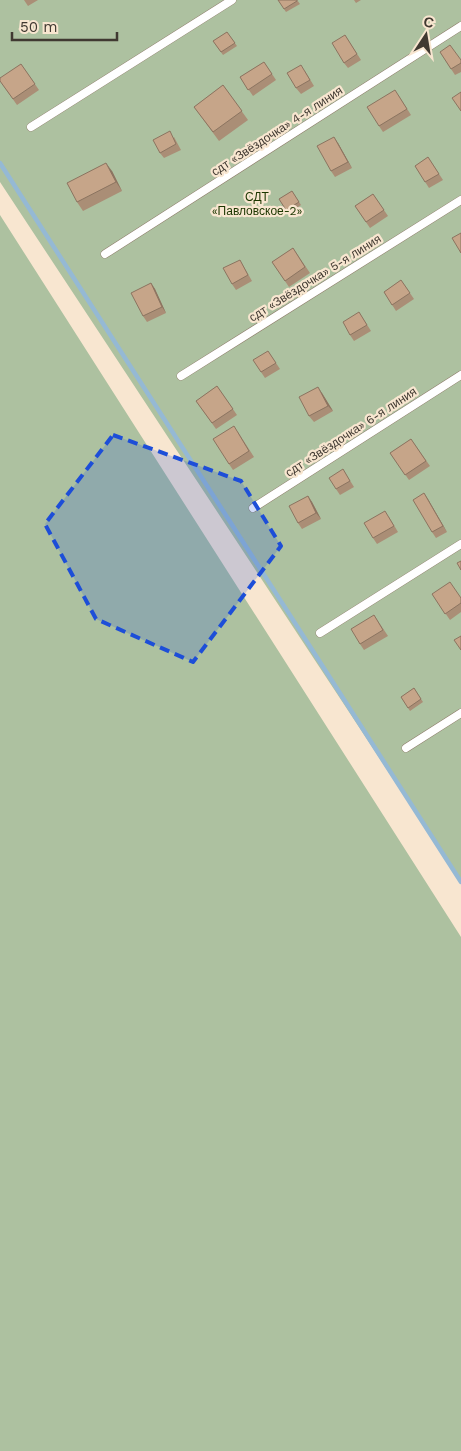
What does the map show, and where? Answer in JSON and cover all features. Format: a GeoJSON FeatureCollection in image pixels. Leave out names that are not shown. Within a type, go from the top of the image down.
{"type":"FeatureCollection","features":[{"type":"Feature","properties":{"kind":"lane"},"geometry":{"type":"LineString","coordinates":[[31,128],[232,0]]}},
{"type":"Feature","properties":{"kind":"lane","name":"сдт «Звёздочка» 4-я линия"},"geometry":{"type":"LineString","coordinates":[[105,254],[461,26]]}},
{"type":"Feature","properties":{"kind":"lane","name":"сдт «Звёздочка» 5-я линия"},"geometry":{"type":"LineString","coordinates":[[180,376],[461,200]]}},
{"type":"Feature","properties":{"kind":"lane","name":"сдт «Звёздочка» 6-я линия"},"geometry":{"type":"LineString","coordinates":[[253,508],[461,375]]}},
{"type":"Feature","properties":{"kind":"lane"},"geometry":{"type":"LineString","coordinates":[[320,632],[461,544]]}},
{"type":"Feature","properties":{"kind":"lane"},"geometry":{"type":"LineString","coordinates":[[406,748],[461,714]]}},
{"type":"Feature","properties":{"kind":"highlighted area"},"geometry":{"type":"Polygon","coordinates":[[[113,435],[241,481],[281,546],[193,662],[96,619],[45,524],[113,435]]]}},
{"type":"Feature","properties":{"kind":"green space","name":"СДТ «Павловское-2»"},"geometry":{"type":"Polygon","coordinates":[[[0,0],[461,0],[461,882],[0,182],[0,0]]]}},
{"type":"Feature","properties":{"kind":"green space"},"geometry":{"type":"Polygon","coordinates":[[[0,215],[461,937],[461,1451],[0,1451],[0,215]]]}},
{"type":"Feature","properties":{"kind":"building"},"geometry":{"type":"Polygon","coordinates":[[[278,0],[297,0],[297,1],[284,9],[278,0]]]}},
{"type":"Feature","properties":{"kind":"building"},"geometry":{"type":"Polygon","coordinates":[[[227,32],[235,43],[221,52],[213,41],[227,32]]]}},
{"type":"Feature","properties":{"kind":"building"},"geometry":{"type":"Polygon","coordinates":[[[345,35],[357,54],[344,63],[332,43],[345,35]]]}},
{"type":"Feature","properties":{"kind":"building"},"geometry":{"type":"Polygon","coordinates":[[[450,45],[461,60],[461,63],[451,69],[440,52],[450,45]]]}},
{"type":"Feature","properties":{"kind":"building"},"geometry":{"type":"Polygon","coordinates":[[[264,62],[272,74],[248,90],[240,77],[264,62]]]}},
{"type":"Feature","properties":{"kind":"building"},"geometry":{"type":"Polygon","coordinates":[[[21,64],[35,84],[13,99],[0,81],[0,78],[21,64]]]}},
{"type":"Feature","properties":{"kind":"building"},"geometry":{"type":"Polygon","coordinates":[[[301,65],[310,80],[296,88],[287,73],[301,65]]]}},
{"type":"Feature","properties":{"kind":"building"},"geometry":{"type":"Polygon","coordinates":[[[223,85],[242,111],[213,132],[194,107],[223,85]]]}},
{"type":"Feature","properties":{"kind":"building"},"geometry":{"type":"Polygon","coordinates":[[[395,90],[407,109],[379,126],[367,107],[395,90]]]}},
{"type":"Feature","properties":{"kind":"building"},"geometry":{"type":"Polygon","coordinates":[[[461,92],[461,111],[452,98],[461,92]]]}},
{"type":"Feature","properties":{"kind":"building"},"geometry":{"type":"Polygon","coordinates":[[[170,131],[176,144],[160,153],[153,140],[170,131]]]}},
{"type":"Feature","properties":{"kind":"building"},"geometry":{"type":"Polygon","coordinates":[[[334,137],[348,162],[331,171],[317,146],[334,137]]]}},
{"type":"Feature","properties":{"kind":"building"},"geometry":{"type":"Polygon","coordinates":[[[428,157],[439,174],[425,182],[415,166],[428,157]]]}},
{"type":"Feature","properties":{"kind":"building"},"geometry":{"type":"Polygon","coordinates":[[[106,163],[116,182],[77,202],[67,183],[106,163]]]}},
{"type":"Feature","properties":{"kind":"building"},"geometry":{"type":"Polygon","coordinates":[[[292,191],[299,202],[286,210],[279,199],[292,191]]]}},
{"type":"Feature","properties":{"kind":"building"},"geometry":{"type":"Polygon","coordinates":[[[373,194],[384,210],[366,222],[355,206],[373,194]]]}},
{"type":"Feature","properties":{"kind":"building"},"geometry":{"type":"Polygon","coordinates":[[[461,233],[461,253],[452,238],[461,233]]]}},
{"type":"Feature","properties":{"kind":"building"},"geometry":{"type":"Polygon","coordinates":[[[293,248],[305,267],[285,281],[272,262],[293,248]]]}},
{"type":"Feature","properties":{"kind":"building"},"geometry":{"type":"Polygon","coordinates":[[[240,260],[248,275],[232,284],[223,268],[240,260]]]}},
{"type":"Feature","properties":{"kind":"building"},"geometry":{"type":"Polygon","coordinates":[[[401,280],[410,293],[392,305],[384,292],[401,280]]]}},
{"type":"Feature","properties":{"kind":"building"},"geometry":{"type":"Polygon","coordinates":[[[151,283],[162,307],[143,316],[131,293],[151,283]]]}},
{"type":"Feature","properties":{"kind":"building"},"geometry":{"type":"Polygon","coordinates":[[[359,312],[367,325],[350,335],[343,322],[359,312]]]}},
{"type":"Feature","properties":{"kind":"building"},"geometry":{"type":"Polygon","coordinates":[[[268,351],[276,363],[261,372],[253,360],[268,351]]]}},
{"type":"Feature","properties":{"kind":"building"},"geometry":{"type":"Polygon","coordinates":[[[217,386],[233,409],[212,423],[196,401],[217,386]]]}},
{"type":"Feature","properties":{"kind":"building"},"geometry":{"type":"Polygon","coordinates":[[[318,387],[328,406],[309,416],[299,397],[318,387]]]}},
{"type":"Feature","properties":{"kind":"building"},"geometry":{"type":"Polygon","coordinates":[[[234,426],[249,451],[229,464],[213,439],[234,426]]]}},
{"type":"Feature","properties":{"kind":"building"},"geometry":{"type":"Polygon","coordinates":[[[411,439],[426,461],[405,475],[390,453],[411,439]]]}},
{"type":"Feature","properties":{"kind":"building"},"geometry":{"type":"Polygon","coordinates":[[[343,469],[350,481],[336,489],[329,478],[343,469]]]}},
{"type":"Feature","properties":{"kind":"building"},"geometry":{"type":"Polygon","coordinates":[[[424,493],[443,526],[432,532],[413,500],[424,493]]]}},
{"type":"Feature","properties":{"kind":"building"},"geometry":{"type":"Polygon","coordinates":[[[308,496],[316,513],[298,523],[289,506],[308,496]]]}},
{"type":"Feature","properties":{"kind":"building"},"geometry":{"type":"Polygon","coordinates":[[[385,511],[394,526],[373,538],[364,523],[385,511]]]}},
{"type":"Feature","properties":{"kind":"building"},"geometry":{"type":"Polygon","coordinates":[[[461,561],[461,570],[457,563],[461,561]]]}},
{"type":"Feature","properties":{"kind":"building"},"geometry":{"type":"Polygon","coordinates":[[[450,582],[461,598],[461,603],[445,614],[432,594],[450,582]]]}},
{"type":"Feature","properties":{"kind":"building"},"geometry":{"type":"Polygon","coordinates":[[[374,615],[383,630],[360,644],[351,629],[374,615]]]}},
{"type":"Feature","properties":{"kind":"building"},"geometry":{"type":"Polygon","coordinates":[[[461,636],[461,650],[454,640],[461,636]]]}},
{"type":"Feature","properties":{"kind":"building"},"geometry":{"type":"Polygon","coordinates":[[[414,688],[421,699],[408,708],[401,697],[414,688]]]}},
{"type":"Feature","properties":{"kind":"waterway"},"geometry":{"type":"LineString","coordinates":[[0,163],[461,882]]}}]}
